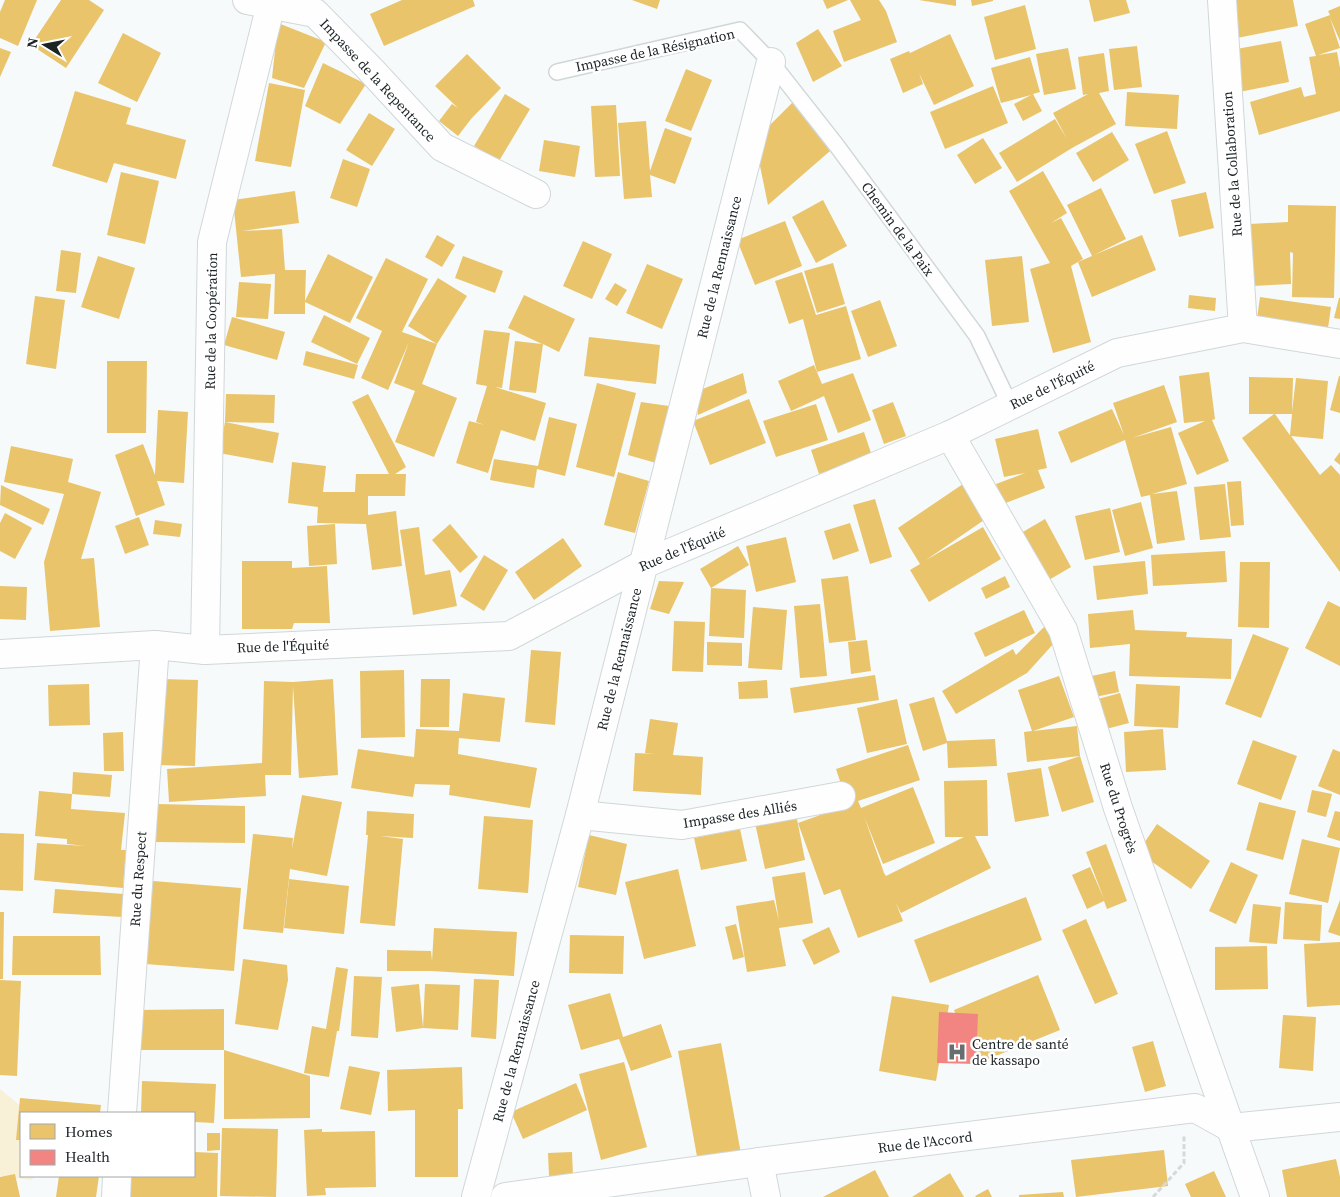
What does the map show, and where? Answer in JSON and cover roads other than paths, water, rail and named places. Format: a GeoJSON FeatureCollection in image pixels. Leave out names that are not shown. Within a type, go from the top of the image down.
{"type":"FeatureCollection","features":[{"type":"Feature","properties":{"kind":"street","name":"Rue de la Collaboration"},"geometry":{"type":"LineString","coordinates":[[1222,0],[1243,328]]}},
{"type":"Feature","properties":{"kind":"street","name":"Impasse de la Repentance"},"geometry":{"type":"LineString","coordinates":[[263,1],[315,13],[442,147],[536,194]]}},
{"type":"Feature","properties":{"kind":"street","name":"Rue de la Coopération"},"geometry":{"type":"LineString","coordinates":[[205,650],[212,242],[263,1]]}},
{"type":"Feature","properties":{"kind":"street","name":"Rue de la Rennaissance"},"geometry":{"type":"LineString","coordinates":[[476,1197],[580,815],[771,62]]}},
{"type":"Feature","properties":{"kind":"street","name":"Rue de l'Équité"},"geometry":{"type":"LineString","coordinates":[[0,654],[154,645],[205,650],[509,636],[644,564],[950,435],[1117,353],[1243,328],[1340,344]]}},
{"type":"Feature","properties":{"kind":"street","name":"Rue du Progrès"},"geometry":{"type":"LineString","coordinates":[[950,435],[1064,630],[1118,808],[1255,1197]]}},
{"type":"Feature","properties":{"kind":"street","name":"Rue du Respect"},"geometry":{"type":"LineString","coordinates":[[122,1112],[154,645]]}},
{"type":"Feature","properties":{"kind":"street","name":"Impasse des Alliés"},"geometry":{"type":"LineString","coordinates":[[580,815],[682,824],[841,796]]}},
{"type":"Feature","properties":{"kind":"street","name":"Rue de l'Accord"},"geometry":{"type":"LineString","coordinates":[[505,1197],[759,1162],[1184,1109],[1195,1108],[1231,1128]]}},
{"type":"Feature","properties":{"kind":"street"},"geometry":{"type":"LineString","coordinates":[[1231,1128],[1340,1117]]}},
{"type":"Feature","properties":{"kind":"street"},"geometry":{"type":"LineString","coordinates":[[759,1162],[766,1197]]}},
{"type":"Feature","properties":{"kind":"street"},"geometry":{"type":"LineString","coordinates":[[116,1197],[117,1177]]}},
{"type":"Feature","properties":{"kind":"lane","name":"Impasse de la Résignation"},"geometry":{"type":"LineString","coordinates":[[557,72],[740,30],[771,62]]}},
{"type":"Feature","properties":{"kind":"lane","name":"Chemin de la Paix"},"geometry":{"type":"LineString","coordinates":[[771,62],[847,160],[977,336],[1010,405]]}},
{"type":"Feature","properties":{"kind":"place","name":"Centre de santé de kassapo"},"geometry":{"type":"Point","coordinates":[957,1052]}}]}
